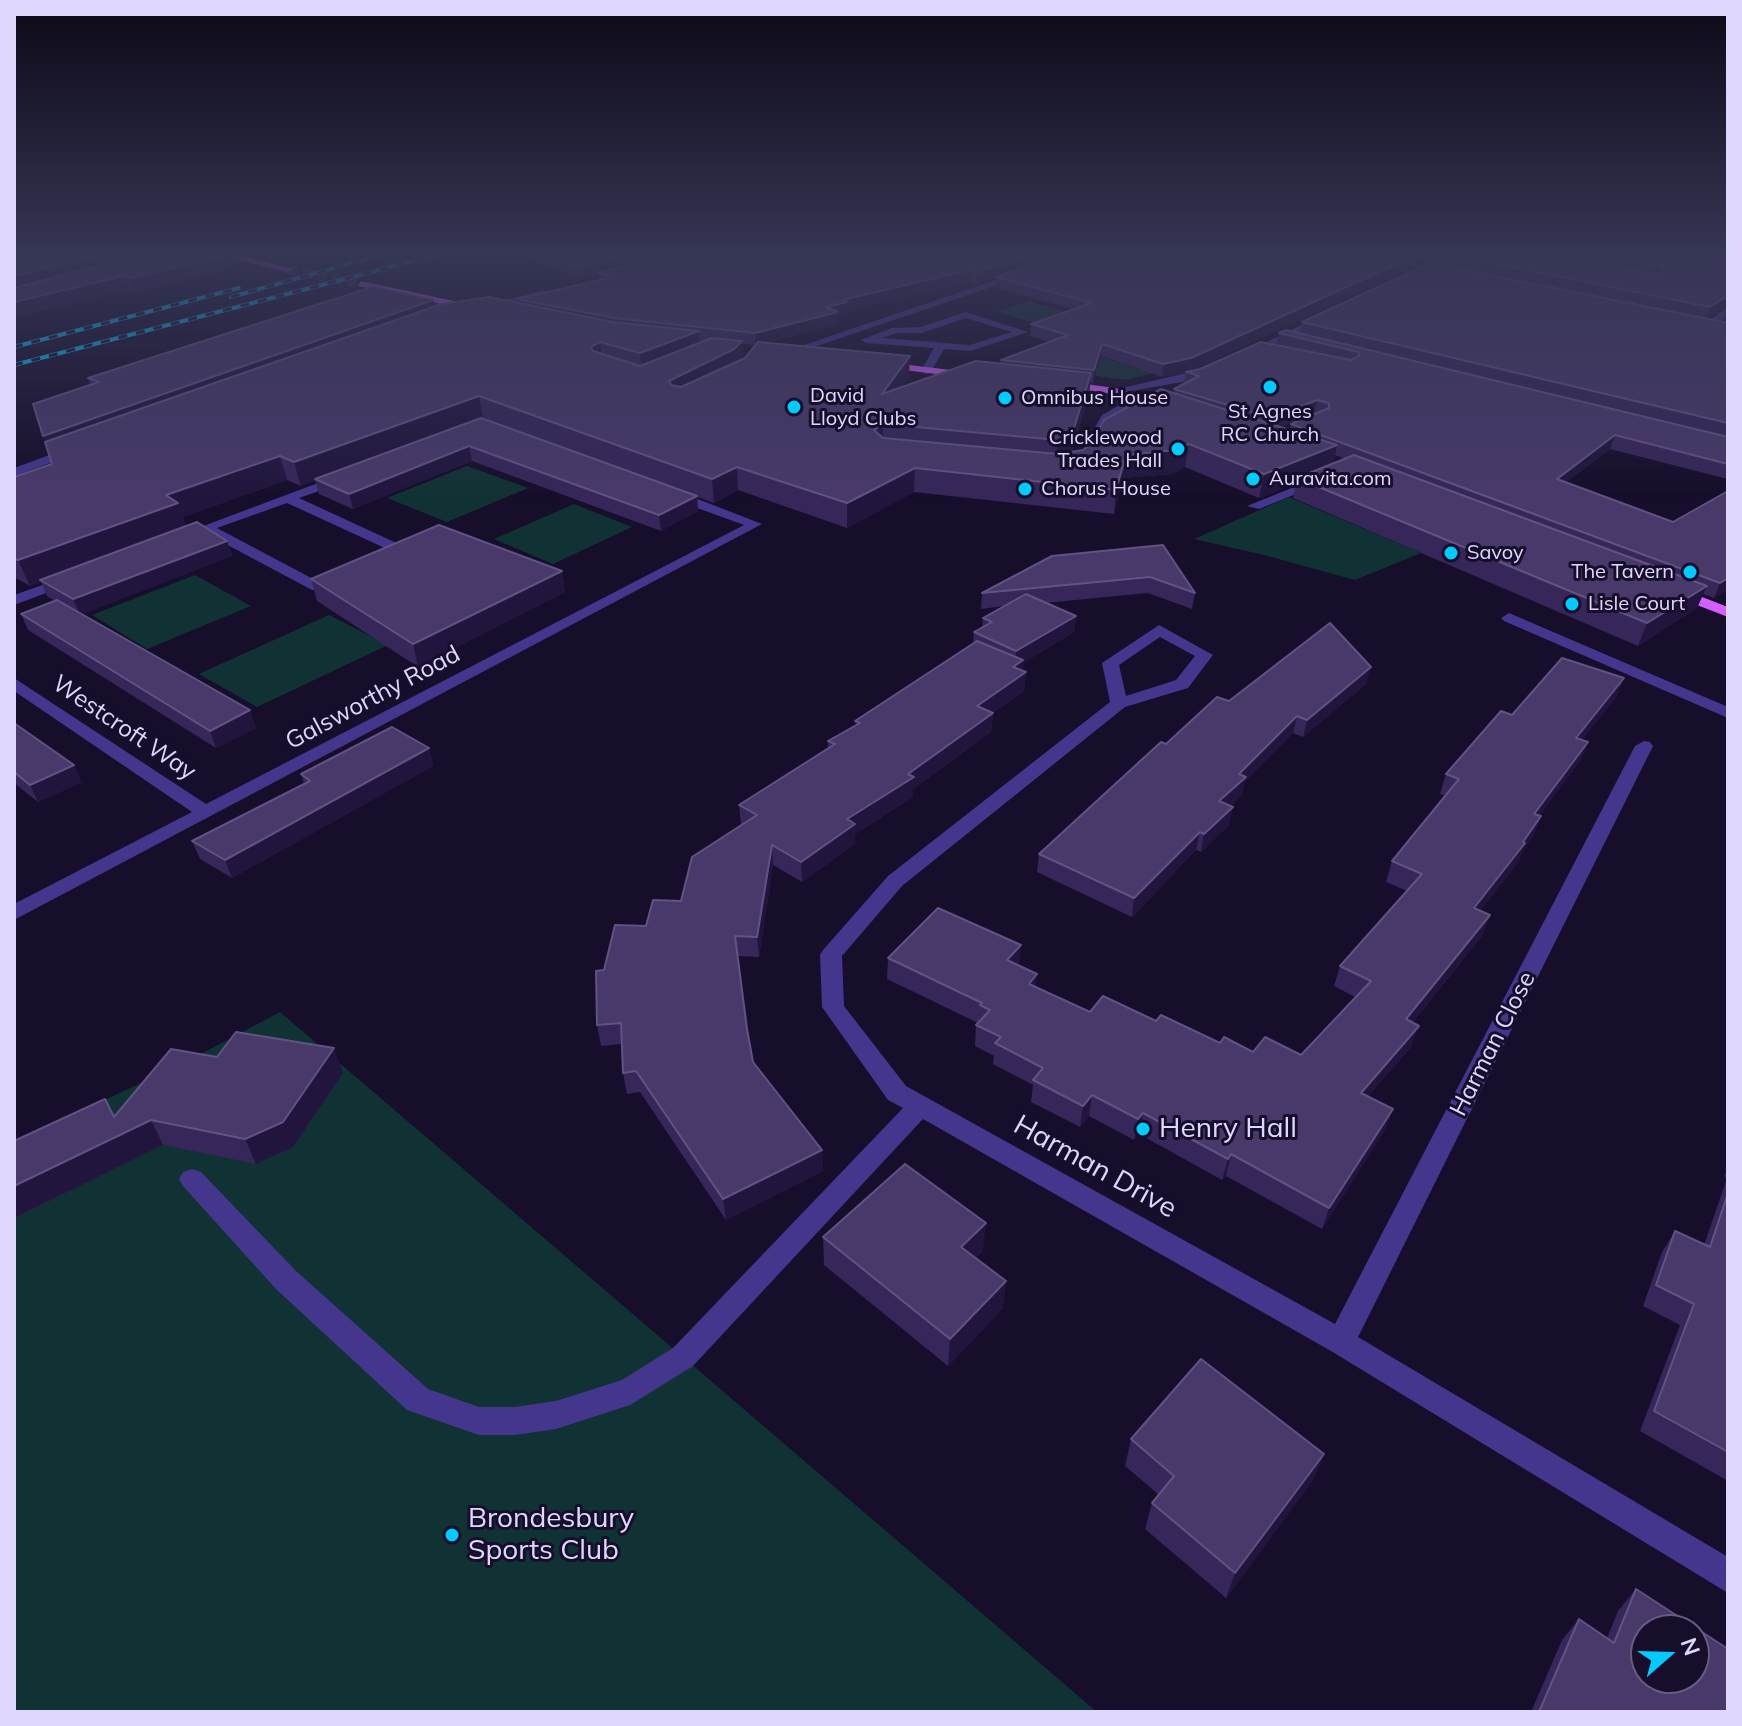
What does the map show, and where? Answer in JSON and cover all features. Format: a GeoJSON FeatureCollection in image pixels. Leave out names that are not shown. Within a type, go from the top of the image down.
{"type":"FeatureCollection","features":[{"type":"Feature","properties":{"kind":"main road"},"geometry":{"type":"LineString","coordinates":[[773,356],[807,359]]}},
{"type":"Feature","properties":{"kind":"main road"},"geometry":{"type":"LineString","coordinates":[[866,363],[984,376]]}},
{"type":"Feature","properties":{"kind":"main road"},"geometry":{"type":"LineString","coordinates":[[1042,382],[1115,391],[1185,412]]}},
{"type":"Feature","properties":{"kind":"main road"},"geometry":{"type":"LineString","coordinates":[[1668,589],[1728,612]]}},
{"type":"Feature","properties":{"kind":"street"},"geometry":{"type":"LineString","coordinates":[[773,356],[835,336]]}},
{"type":"Feature","properties":{"kind":"street"},"geometry":{"type":"LineString","coordinates":[[879,336],[866,340],[971,348],[1011,336]]}},
{"type":"Feature","properties":{"kind":"street"},"geometry":{"type":"LineString","coordinates":[[968,336],[990,342]]}},
{"type":"Feature","properties":{"kind":"street"},"geometry":{"type":"LineString","coordinates":[[1233,360],[1284,336],[1310,342]]}},
{"type":"Feature","properties":{"kind":"street"},"geometry":{"type":"LineString","coordinates":[[922,370],[936,345]]}},
{"type":"Feature","properties":{"kind":"street"},"geometry":{"type":"LineString","coordinates":[[1260,348],[1284,353]]}},
{"type":"Feature","properties":{"kind":"street"},"geometry":{"type":"LineString","coordinates":[[1115,391],[1193,377],[1220,365]]}},
{"type":"Feature","properties":{"kind":"street"},"geometry":{"type":"LineString","coordinates":[[1087,454],[1106,417],[1140,398]]}},
{"type":"Feature","properties":{"kind":"street"},"geometry":{"type":"LineString","coordinates":[[14,472],[88,445]]}},
{"type":"Feature","properties":{"kind":"street"},"geometry":{"type":"LineString","coordinates":[[162,545],[358,472]]}},
{"type":"Feature","properties":{"kind":"street"},"geometry":{"type":"LineString","coordinates":[[1254,506],[1338,474]]}},
{"type":"Feature","properties":{"kind":"street","name":"Galsworthy Road"},"geometry":{"type":"LineString","coordinates":[[14,913],[755,524],[655,488]]}},
{"type":"Feature","properties":{"kind":"street"},"geometry":{"type":"LineString","coordinates":[[206,528],[317,587],[398,549],[288,498]]}},
{"type":"Feature","properties":{"kind":"street"},"geometry":{"type":"LineString","coordinates":[[14,600],[88,572]]}},
{"type":"Feature","properties":{"kind":"street"},"geometry":{"type":"LineString","coordinates":[[1509,618],[1728,713]]}},
{"type":"Feature","properties":{"kind":"street","name":"Harman Drive"},"geometry":{"type":"LineString","coordinates":[[1119,703],[1110,663],[1159,630],[1205,655],[1182,684],[1119,703],[895,881],[831,955],[833,1007],[897,1093],[1341,1342],[1728,1576]]}},
{"type":"Feature","properties":{"kind":"street","name":"Westcroft Way"},"geometry":{"type":"LineString","coordinates":[[14,683],[206,813]]}},
{"type":"Feature","properties":{"kind":"street","name":"Harman Close"},"geometry":{"type":"LineString","coordinates":[[1341,1342],[1644,746]]}},
{"type":"Feature","properties":{"kind":"street"},"geometry":{"type":"LineString","coordinates":[[192,1179],[286,1280],[418,1400],[479,1421],[515,1421],[556,1415],[630,1391],[683,1357],[920,1106]]}},
{"type":"Feature","properties":{"kind":"green space"},"geometry":{"type":"Polygon","coordinates":[[[1093,354],[1138,369],[1168,369],[1127,380],[1073,373],[1093,354]]]}},
{"type":"Feature","properties":{"kind":"green space"},"geometry":{"type":"Polygon","coordinates":[[[467,466],[528,488],[447,522],[387,498],[467,466]]]}},
{"type":"Feature","properties":{"kind":"green space"},"geometry":{"type":"Polygon","coordinates":[[[1289,497],[1421,553],[1355,580],[1194,539],[1289,497]]]}},
{"type":"Feature","properties":{"kind":"green space"},"geometry":{"type":"Polygon","coordinates":[[[574,504],[632,527],[553,564],[494,539],[574,504]]]}},
{"type":"Feature","properties":{"kind":"green space"},"geometry":{"type":"Polygon","coordinates":[[[195,575],[251,606],[147,649],[92,615],[195,575]]]}},
{"type":"Feature","properties":{"kind":"green space"},"geometry":{"type":"Polygon","coordinates":[[[329,615],[388,645],[257,707],[199,674],[329,615]]]}},
{"type":"Feature","properties":{"kind":"green space","name":"Brondesbury Sports Club"},"geometry":{"type":"Polygon","coordinates":[[[280,1012],[1097,1712],[14,1712],[14,1142],[182,1064],[280,1012]]]}},
{"type":"Feature","properties":{"kind":"building"},"geometry":{"type":"Polygon","coordinates":[[[220,336],[331,336],[43,436],[33,404],[99,382],[88,378],[220,336]]]}},
{"type":"Feature","properties":{"kind":"building"},"geometry":{"type":"Polygon","coordinates":[[[351,336],[687,336],[640,353],[600,342],[591,347],[593,351],[640,366],[712,338],[742,341],[734,349],[669,381],[671,385],[681,387],[745,358],[758,342],[910,356],[882,394],[976,361],[1091,373],[1071,438],[1058,440],[883,424],[874,430],[883,438],[1058,454],[1083,450],[1091,444],[1104,420],[1161,389],[1337,445],[1264,474],[1189,444],[1176,450],[1126,455],[1116,490],[915,468],[847,503],[737,467],[712,479],[479,396],[294,462],[280,456],[166,495],[178,503],[18,560],[14,558],[14,477],[52,464],[45,442],[351,336]]]}},
{"type":"Feature","properties":{"kind":"building"},"geometry":{"type":"Polygon","coordinates":[[[1067,336],[1240,336],[1191,358],[1163,364],[1102,344],[1094,370],[1001,360],[1067,336]]]}},
{"type":"Feature","properties":{"kind":"building"},"geometry":{"type":"Polygon","coordinates":[[[1290,336],[1309,336],[1728,437],[1728,464],[1615,435],[1557,479],[1673,522],[1728,491],[1728,578],[1720,583],[1291,424],[1329,408],[1329,403],[1317,400],[1272,418],[1174,389],[1199,376],[1186,372],[1200,369],[1261,342],[1351,360],[1360,355],[1290,336]]]}},
{"type":"Feature","properties":{"kind":"building"},"geometry":{"type":"Polygon","coordinates":[[[1359,336],[1728,336],[1728,423],[1359,336]]]}},
{"type":"Feature","properties":{"kind":"building"},"geometry":{"type":"Polygon","coordinates":[[[481,418],[697,496],[659,515],[469,446],[349,494],[315,479],[481,418]]]}},
{"type":"Feature","properties":{"kind":"building"},"geometry":{"type":"Polygon","coordinates":[[[1354,455],[1707,586],[1647,623],[1297,478],[1354,455]]]}},
{"type":"Feature","properties":{"kind":"building"},"geometry":{"type":"Polygon","coordinates":[[[197,522],[227,541],[73,599],[40,580],[197,522]]]}},
{"type":"Feature","properties":{"kind":"building"},"geometry":{"type":"Polygon","coordinates":[[[439,525],[562,571],[413,644],[311,579],[439,525]]]}},
{"type":"Feature","properties":{"kind":"building"},"geometry":{"type":"Polygon","coordinates":[[[1163,545],[1195,593],[1150,577],[982,593],[1052,556],[1163,545]]]}},
{"type":"Feature","properties":{"kind":"building"},"geometry":{"type":"Polygon","coordinates":[[[1026,594],[1076,616],[1016,651],[974,632],[992,622],[983,618],[1026,594]]]}},
{"type":"Feature","properties":{"kind":"building"},"geometry":{"type":"Polygon","coordinates":[[[57,600],[250,710],[210,731],[21,614],[57,600]]]}},
{"type":"Feature","properties":{"kind":"building"},"geometry":{"type":"Polygon","coordinates":[[[1330,623],[1371,667],[1307,720],[1297,716],[1239,774],[1246,777],[1219,801],[1233,807],[1204,834],[1200,832],[1134,898],[1039,854],[1161,742],[1166,744],[1217,697],[1229,701],[1330,623]]]}},
{"type":"Feature","properties":{"kind":"building"},"geometry":{"type":"Polygon","coordinates":[[[977,641],[1023,660],[1013,667],[1026,672],[977,706],[993,713],[908,774],[914,777],[847,819],[855,824],[801,862],[772,845],[757,937],[735,936],[747,1029],[753,1062],[822,1150],[723,1199],[636,1071],[623,1073],[621,1023],[597,1025],[596,971],[604,970],[615,925],[646,926],[653,900],[681,901],[692,857],[757,815],[739,805],[835,744],[828,741],[860,723],[855,721],[977,641]]]}},
{"type":"Feature","properties":{"kind":"building"},"geometry":{"type":"Polygon","coordinates":[[[1562,658],[1624,678],[1576,738],[1588,742],[1534,814],[1541,816],[1525,843],[1474,908],[1490,915],[1406,1019],[1419,1026],[1361,1093],[1393,1109],[1329,1208],[1231,1154],[1228,1159],[1143,1113],[1138,1119],[1092,1095],[1083,1106],[1033,1080],[1043,1068],[995,1043],[1001,1037],[976,1025],[990,1010],[980,1005],[982,1003],[888,958],[938,908],[1021,945],[1007,960],[1037,974],[1029,984],[1090,1012],[1103,996],[1156,1021],[1161,1015],[1220,1043],[1224,1037],[1253,1052],[1265,1037],[1301,1055],[1371,981],[1340,966],[1422,874],[1392,861],[1459,779],[1446,774],[1501,711],[1512,715],[1562,658]]]}},
{"type":"Feature","properties":{"kind":"building"},"geometry":{"type":"Polygon","coordinates":[[[14,723],[74,765],[30,785],[14,772],[14,723]]]}},
{"type":"Feature","properties":{"kind":"building"},"geometry":{"type":"Polygon","coordinates":[[[392,727],[429,748],[225,860],[192,841],[310,781],[301,774],[392,727]]]}},
{"type":"Feature","properties":{"kind":"building"},"geometry":{"type":"Polygon","coordinates":[[[236,1032],[334,1048],[283,1122],[245,1139],[151,1120],[14,1186],[14,1141],[105,1099],[114,1117],[171,1049],[217,1057],[236,1032]]]}},
{"type":"Feature","properties":{"kind":"building"},"geometry":{"type":"Polygon","coordinates":[[[905,1164],[986,1223],[961,1247],[1006,1281],[950,1339],[823,1237],[905,1164]]]}},
{"type":"Feature","properties":{"kind":"building"},"geometry":{"type":"Polygon","coordinates":[[[1728,1193],[1728,1452],[1654,1411],[1694,1304],[1656,1285],[1675,1231],[1710,1247],[1728,1193]]]}},
{"type":"Feature","properties":{"kind":"building"},"geometry":{"type":"Polygon","coordinates":[[[1201,1359],[1324,1454],[1235,1573],[1152,1503],[1174,1476],[1131,1439],[1201,1359]]]}},
{"type":"Feature","properties":{"kind":"building"},"geometry":{"type":"Polygon","coordinates":[[[1636,1589],[1674,1614],[1630,1614],[1630,1694],[1710,1694],[1710,1637],[1728,1649],[1728,1712],[1539,1712],[1579,1619],[1614,1643],[1636,1589]]]}},
{"type":"Feature","properties":{"kind":"railway"},"geometry":{"type":"LineString","coordinates":[[14,347],[58,336]]}},
{"type":"Feature","properties":{"kind":"railway"},"geometry":{"type":"LineString","coordinates":[[14,365],[127,336]]}},
{"type":"Feature","properties":{"kind":"place","name":"St Agnes RC Church"},"geometry":{"type":"Point","coordinates":[1270,387]}},
{"type":"Feature","properties":{"kind":"place","name":"Omnibus House"},"geometry":{"type":"Point","coordinates":[1005,398]}},
{"type":"Feature","properties":{"kind":"place","name":"David Lloyd Clubs"},"geometry":{"type":"Point","coordinates":[794,407]}},
{"type":"Feature","properties":{"kind":"place","name":"Cricklewood Trades Hall"},"geometry":{"type":"Point","coordinates":[1178,449]}},
{"type":"Feature","properties":{"kind":"place","name":"Auravita.com"},"geometry":{"type":"Point","coordinates":[1253,479]}},
{"type":"Feature","properties":{"kind":"place","name":"Chorus House"},"geometry":{"type":"Point","coordinates":[1025,489]}},
{"type":"Feature","properties":{"kind":"place","name":"Savoy"},"geometry":{"type":"Point","coordinates":[1451,553]}},
{"type":"Feature","properties":{"kind":"place","name":"The Tavern"},"geometry":{"type":"Point","coordinates":[1690,572]}},
{"type":"Feature","properties":{"kind":"place","name":"Lisle Court"},"geometry":{"type":"Point","coordinates":[1572,604]}},
{"type":"Feature","properties":{"kind":"place","name":"Henry Hall"},"geometry":{"type":"Point","coordinates":[1143,1129]}},
{"type":"Feature","properties":{"kind":"place","name":"Brondesbury Sports Club"},"geometry":{"type":"Point","coordinates":[452,1535]}}]}
